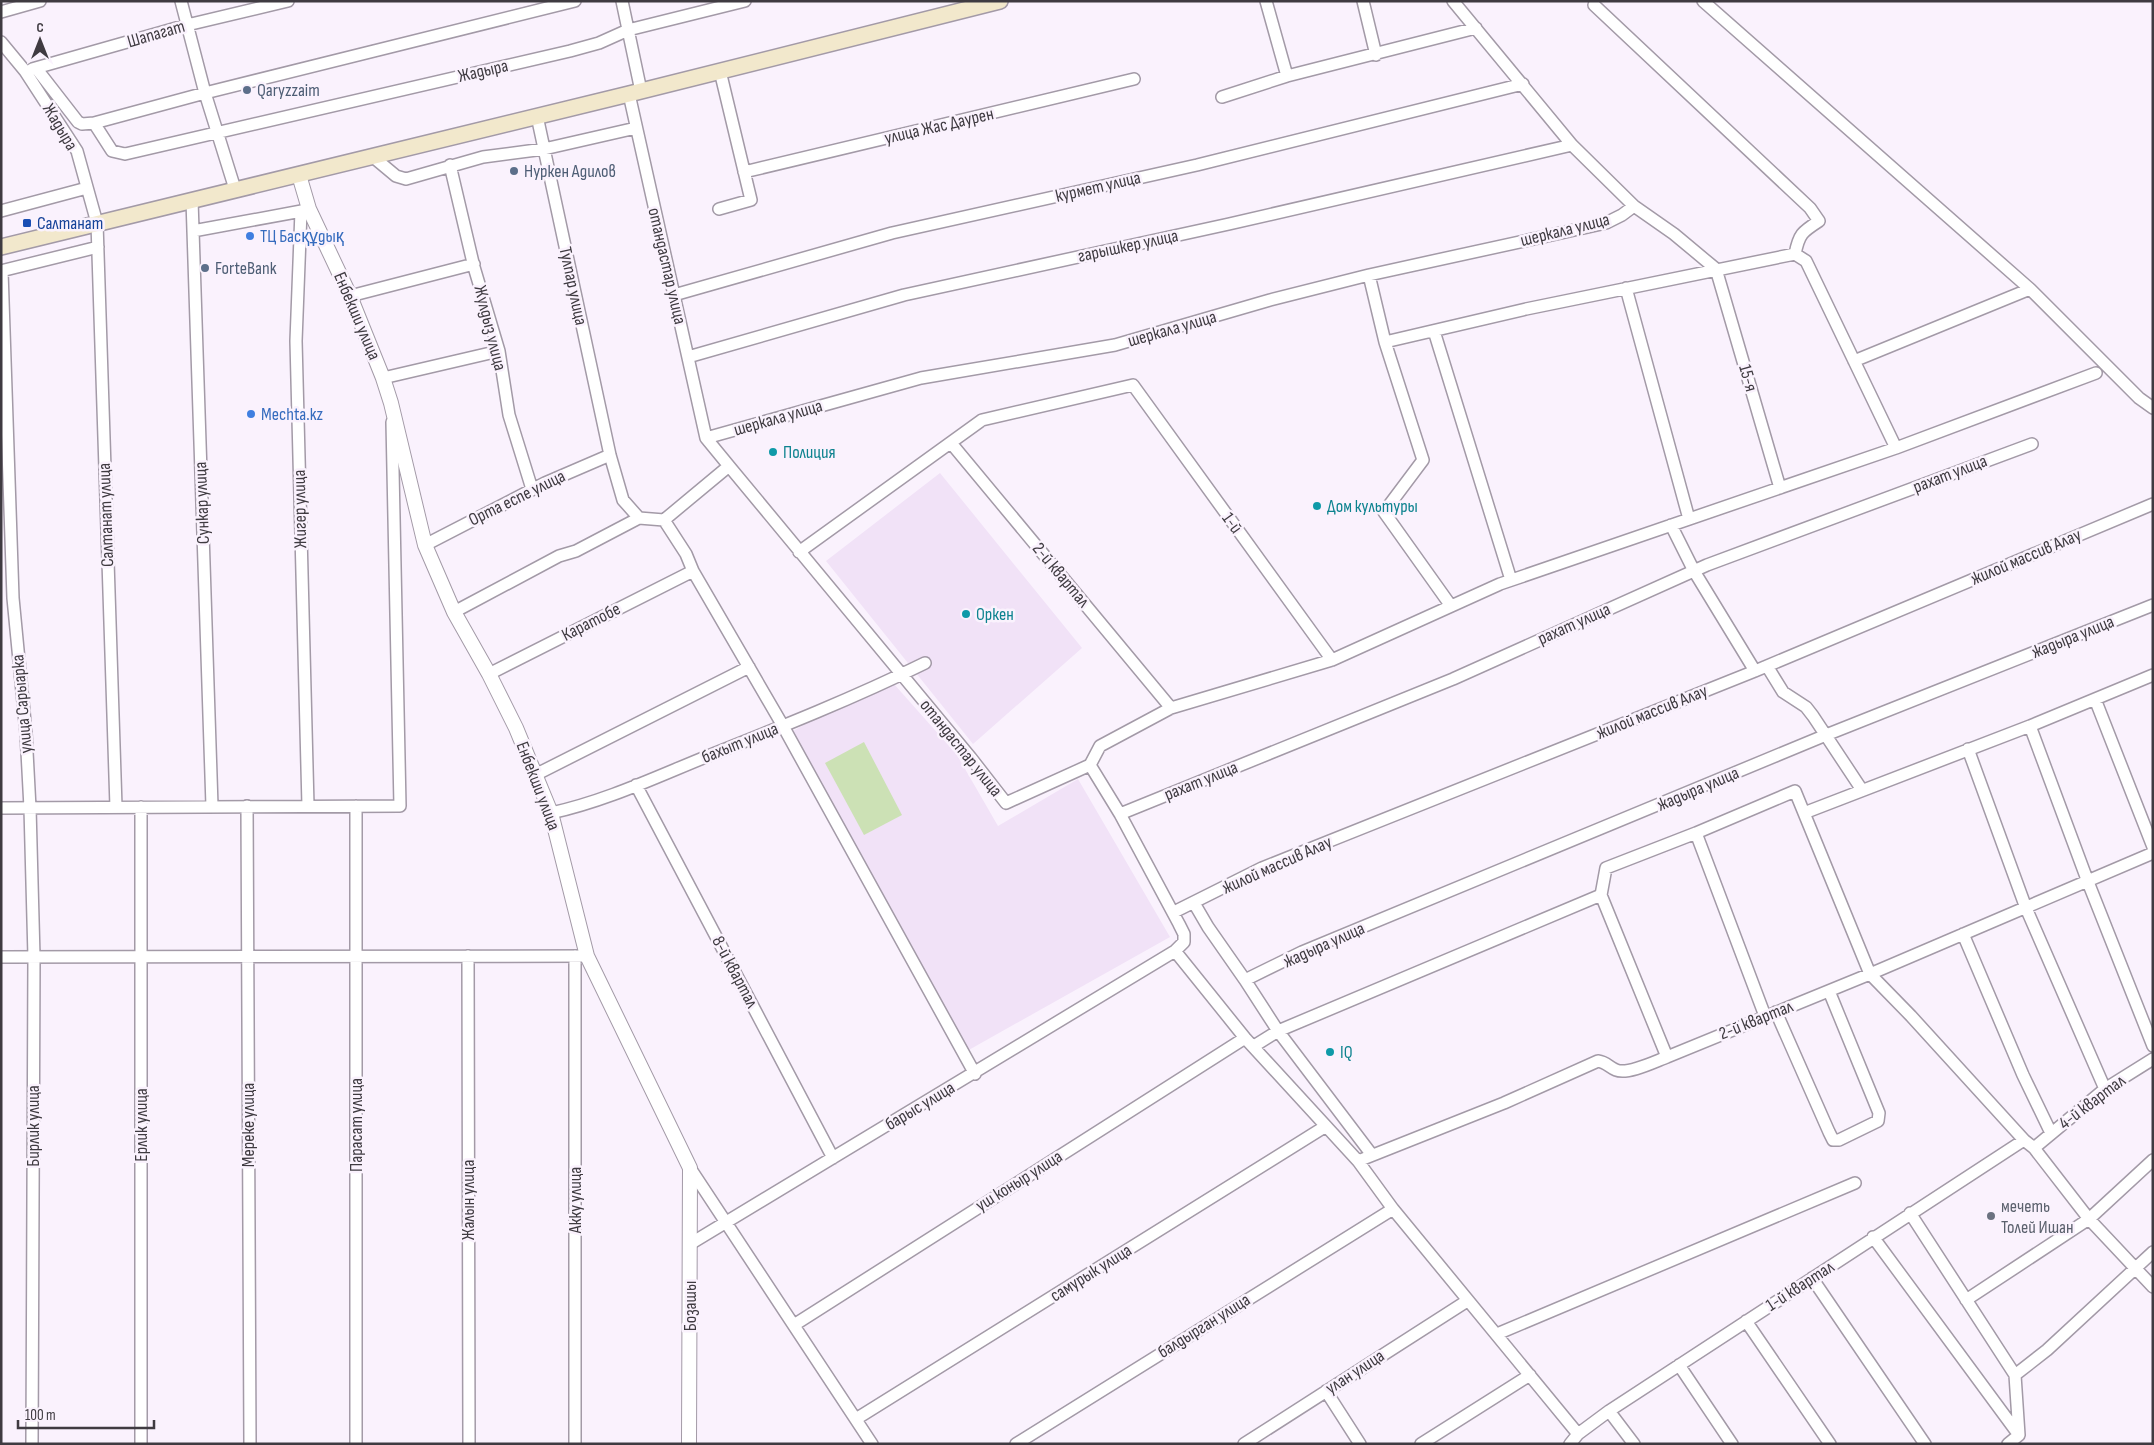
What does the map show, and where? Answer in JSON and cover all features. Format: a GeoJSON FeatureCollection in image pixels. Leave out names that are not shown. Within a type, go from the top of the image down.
{"type":"FeatureCollection","features":[{"type":"Feature","properties":{"kind":"main road"},"geometry":{"type":"LineString","coordinates":[[1,247],[635,93],[1000,1]]}},
{"type":"Feature","properties":{"kind":"street"},"geometry":{"type":"LineString","coordinates":[[1,12],[40,1]]}},
{"type":"Feature","properties":{"kind":"street"},"geometry":{"type":"LineString","coordinates":[[181,1],[205,93],[235,189]]}},
{"type":"Feature","properties":{"kind":"street","name":"Шапагат"},"geometry":{"type":"LineString","coordinates":[[31,70],[188,25],[288,1]]}},
{"type":"Feature","properties":{"kind":"street"},"geometry":{"type":"LineString","coordinates":[[31,70],[78,122],[82,124],[94,123],[205,93],[575,1]]}},
{"type":"Feature","properties":{"kind":"street","name":"отандастар улица"},"geometry":{"type":"LineString","coordinates":[[622,1],[628,30],[635,93],[636,128],[706,438],[1006,803],[1090,765]]}},
{"type":"Feature","properties":{"kind":"street","name":"Жадыра"},"geometry":{"type":"LineString","coordinates":[[94,123],[112,151],[125,154],[599,43],[628,30],[745,1]]}},
{"type":"Feature","properties":{"kind":"street"},"geometry":{"type":"LineString","coordinates":[[1266,1],[1287,76]]}},
{"type":"Feature","properties":{"kind":"street"},"geometry":{"type":"LineString","coordinates":[[1363,1],[1376,55]]}},
{"type":"Feature","properties":{"kind":"street"},"geometry":{"type":"LineString","coordinates":[[1453,1],[1572,145],[1634,206],[1674,234],[1716,269]]}},
{"type":"Feature","properties":{"kind":"street"},"geometry":{"type":"LineString","coordinates":[[1703,1],[2030,290],[2139,398],[2153,408]]}},
{"type":"Feature","properties":{"kind":"street"},"geometry":{"type":"LineString","coordinates":[[1594,5],[1810,208],[1819,221],[1803,231],[1798,239],[1795,254]]}},
{"type":"Feature","properties":{"kind":"street"},"geometry":{"type":"LineString","coordinates":[[1222,97],[1287,76],[1376,55],[1476,28]]}},
{"type":"Feature","properties":{"kind":"street","name":"Жадыра"},"geometry":{"type":"LineString","coordinates":[[1,42],[31,70],[76,151],[97,224]]}},
{"type":"Feature","properties":{"kind":"street"},"geometry":{"type":"LineString","coordinates":[[719,209],[751,200],[720,71]]}},
{"type":"Feature","properties":{"kind":"street","name":"улица Жас Даурен"},"geometry":{"type":"LineString","coordinates":[[744,172],[1134,79]]}},
{"type":"Feature","properties":{"kind":"street","name":"курмет улица"},"geometry":{"type":"LineString","coordinates":[[674,295],[892,233],[1187,167],[1523,84]]}},
{"type":"Feature","properties":{"kind":"street","name":"Тулпар улица"},"geometry":{"type":"LineString","coordinates":[[537,116],[610,454],[623,500],[639,518]]}},
{"type":"Feature","properties":{"kind":"street"},"geometry":{"type":"LineString","coordinates":[[372,156],[400,179],[406,179],[483,156],[544,149],[636,128]]}},
{"type":"Feature","properties":{"kind":"street","name":"гарышкер улица"},"geometry":{"type":"LineString","coordinates":[[688,357],[904,295],[1238,222],[1572,145]]}},
{"type":"Feature","properties":{"kind":"street","name":"Жулдыз улица"},"geometry":{"type":"LineString","coordinates":[[450,165],[498,351],[509,416],[532,489]]}},
{"type":"Feature","properties":{"kind":"street","name":"Енбекши улица"},"geometry":{"type":"LineString","coordinates":[[299,175],[305,210],[350,296],[384,378],[424,545],[454,612],[489,674],[516,728],[551,813],[581,956],[690,1168]]}},
{"type":"Feature","properties":{"kind":"street"},"geometry":{"type":"LineString","coordinates":[[1,211],[87,188]]}},
{"type":"Feature","properties":{"kind":"street","name":"Сункар улица"},"geometry":{"type":"LineString","coordinates":[[192,200],[212,806]]}},
{"type":"Feature","properties":{"kind":"street","name":"шеркала улица"},"geometry":{"type":"LineString","coordinates":[[706,438],[920,378],[1115,345],[1270,300],[1369,275],[1606,222],[1622,215],[1634,206]]}},
{"type":"Feature","properties":{"kind":"street"},"geometry":{"type":"LineString","coordinates":[[193,230],[305,210]]}},
{"type":"Feature","properties":{"kind":"street","name":"Жигер улица"},"geometry":{"type":"LineString","coordinates":[[305,210],[296,341],[308,806]]}},
{"type":"Feature","properties":{"kind":"street","name":"Салтанат улица"},"geometry":{"type":"LineString","coordinates":[[97,224],[116,807]]}},
{"type":"Feature","properties":{"kind":"street"},"geometry":{"type":"LineString","coordinates":[[2,271],[98,247]]}},
{"type":"Feature","properties":{"kind":"street"},"geometry":{"type":"LineString","coordinates":[[1385,342],[1626,288],[1795,254],[1806,261],[1896,448]]}},
{"type":"Feature","properties":{"kind":"street"},"geometry":{"type":"LineString","coordinates":[[350,296],[474,264]]}},
{"type":"Feature","properties":{"kind":"street","name":"15-я"},"geometry":{"type":"LineString","coordinates":[[1716,269],[1780,488]]}},
{"type":"Feature","properties":{"kind":"street","name":"улица Сарыарка"},"geometry":{"type":"LineString","coordinates":[[2,271],[13,598],[26,733],[30,808]]}},
{"type":"Feature","properties":{"kind":"street"},"geometry":{"type":"LineString","coordinates":[[1369,275],[1385,342],[1423,460],[1384,512],[1451,606]]}},
{"type":"Feature","properties":{"kind":"street"},"geometry":{"type":"LineString","coordinates":[[1626,288],[1689,519]]}},
{"type":"Feature","properties":{"kind":"street"},"geometry":{"type":"LineString","coordinates":[[1854,361],[2030,290]]}},
{"type":"Feature","properties":{"kind":"street"},"geometry":{"type":"LineString","coordinates":[[1434,331],[1511,580]]}},
{"type":"Feature","properties":{"kind":"street"},"geometry":{"type":"LineString","coordinates":[[384,378],[498,351]]}},
{"type":"Feature","properties":{"kind":"street"},"geometry":{"type":"LineString","coordinates":[[1578,1434],[1497,1334],[1467,1301],[1393,1209],[1358,1161],[1245,1038],[1175,951],[1184,942],[1184,934],[1174,912],[1120,814],[1090,765],[1100,746],[1171,708],[1332,660],[1511,580],[1896,448],[2096,373]]}},
{"type":"Feature","properties":{"kind":"street","name":"1-й"},"geometry":{"type":"LineString","coordinates":[[951,443],[982,420],[1132,385],[1332,660]]}},
{"type":"Feature","properties":{"kind":"street","name":"Енбекши улица"},"geometry":{"type":"LineString","coordinates":[[356,806],[400,806],[391,403]]}},
{"type":"Feature","properties":{"kind":"street"},"geometry":{"type":"LineString","coordinates":[[799,552],[951,443]]}},
{"type":"Feature","properties":{"kind":"street","name":"2-й квартал"},"geometry":{"type":"LineString","coordinates":[[951,443],[1171,708]]}},
{"type":"Feature","properties":{"kind":"street","name":"рахат улица"},"geometry":{"type":"LineString","coordinates":[[1120,814],[1453,679],[1694,571],[2032,444]]}},
{"type":"Feature","properties":{"kind":"street","name":"Орта еспе улица"},"geometry":{"type":"LineString","coordinates":[[424,545],[532,489],[610,454]]}},
{"type":"Feature","properties":{"kind":"street"},"geometry":{"type":"LineString","coordinates":[[454,612],[559,556],[576,551],[639,518],[664,520],[729,466]]}},
{"type":"Feature","properties":{"kind":"street","name":"жилой массив Алау"},"geometry":{"type":"LineString","coordinates":[[1174,912],[1262,868],[1755,671],[2153,504]]}},
{"type":"Feature","properties":{"kind":"street"},"geometry":{"type":"LineString","coordinates":[[664,520],[686,554],[693,571],[783,726],[975,1074]]}},
{"type":"Feature","properties":{"kind":"street"},"geometry":{"type":"LineString","coordinates":[[1671,525],[1694,571],[1755,671]]}},
{"type":"Feature","properties":{"kind":"street","name":"Каратобе"},"geometry":{"type":"LineString","coordinates":[[489,674],[693,571]]}},
{"type":"Feature","properties":{"kind":"street","name":"жадыра улица"},"geometry":{"type":"LineString","coordinates":[[1246,980],[1302,952],[1826,735],[2153,605]]}},
{"type":"Feature","properties":{"kind":"street","name":"бахыт улица"},"geometry":{"type":"LineString","coordinates":[[551,813],[587,805],[860,695],[925,664]]}},
{"type":"Feature","properties":{"kind":"street"},"geometry":{"type":"LineString","coordinates":[[1767,666],[1783,692],[1806,707],[1862,790]]}},
{"type":"Feature","properties":{"kind":"street"},"geometry":{"type":"LineString","coordinates":[[536,775],[749,667]]}},
{"type":"Feature","properties":{"kind":"street"},"geometry":{"type":"LineString","coordinates":[[1804,814],[2030,726],[2153,675]]}},
{"type":"Feature","properties":{"kind":"street"},"geometry":{"type":"LineString","coordinates":[[2095,699],[2153,847]]}},
{"type":"Feature","properties":{"kind":"street"},"geometry":{"type":"LineString","coordinates":[[2030,726],[2088,882],[2153,1046]]}},
{"type":"Feature","properties":{"kind":"street"},"geometry":{"type":"LineString","coordinates":[[1968,749],[2026,908],[2106,1088]]}},
{"type":"Feature","properties":{"kind":"street","name":"8-й квартал"},"geometry":{"type":"LineString","coordinates":[[636,785],[833,1158]]}},
{"type":"Feature","properties":{"kind":"street"},"geometry":{"type":"LineString","coordinates":[[1667,1057],[1602,894],[1606,868],[1696,833],[1794,791],[1870,974],[2024,1140],[2034,1148],[2090,1219],[2153,1287]]}},
{"type":"Feature","properties":{"kind":"street","name":"Ерлик улица"},"geometry":{"type":"LineString","coordinates":[[141,806],[141,1444]]}},
{"type":"Feature","properties":{"kind":"street","name":"Мереке улица"},"geometry":{"type":"LineString","coordinates":[[247,806],[250,1444]]}},
{"type":"Feature","properties":{"kind":"street"},"geometry":{"type":"LineString","coordinates":[[1,808],[356,806]]}},
{"type":"Feature","properties":{"kind":"street","name":"Парасат улица"},"geometry":{"type":"LineString","coordinates":[[356,806],[356,1444]]}},
{"type":"Feature","properties":{"kind":"street","name":"Бирлик улица"},"geometry":{"type":"LineString","coordinates":[[30,808],[34,957],[32,1444]]}},
{"type":"Feature","properties":{"kind":"street"},"geometry":{"type":"LineString","coordinates":[[1696,833],[1765,1016]]}},
{"type":"Feature","properties":{"kind":"street","name":"2-й квартал"},"geometry":{"type":"LineString","coordinates":[[1358,1161],[1504,1103],[1598,1062],[1604,1062],[1618,1071],[1623,1071],[1635,1069],[1667,1057],[1870,974],[2153,853]]}},
{"type":"Feature","properties":{"kind":"street"},"geometry":{"type":"LineString","coordinates":[[1254,1046],[1278,1031],[1602,894]]}},
{"type":"Feature","properties":{"kind":"street"},"geometry":{"type":"LineString","coordinates":[[1194,903],[1278,1031],[1372,1155]]}},
{"type":"Feature","properties":{"kind":"street"},"geometry":{"type":"LineString","coordinates":[[1963,934],[2023,1075],[2051,1133]]}},
{"type":"Feature","properties":{"kind":"street","name":"барыс улица"},"geometry":{"type":"LineString","coordinates":[[690,1244],[975,1074],[1175,951]]}},
{"type":"Feature","properties":{"kind":"street","name":"Жалын улица"},"geometry":{"type":"LineString","coordinates":[[468,956],[469,1444]]}},
{"type":"Feature","properties":{"kind":"street"},"geometry":{"type":"LineString","coordinates":[[1,957],[581,956]]}},
{"type":"Feature","properties":{"kind":"street","name":"Акку улица"},"geometry":{"type":"LineString","coordinates":[[575,1444],[581,956]]}},
{"type":"Feature","properties":{"kind":"street"},"geometry":{"type":"LineString","coordinates":[[1776,1012],[1829,1132],[1833,1140],[1839,1140],[1878,1120],[1880,1113],[1829,991]]}},
{"type":"Feature","properties":{"kind":"street","name":"уш коныр улица"},"geometry":{"type":"LineString","coordinates":[[794,1325],[1245,1038]]}},
{"type":"Feature","properties":{"kind":"street","name":"4-й квартал"},"geometry":{"type":"LineString","coordinates":[[2034,1148],[2106,1088],[2153,1059]]}},
{"type":"Feature","properties":{"kind":"street","name":"самурык улица"},"geometry":{"type":"LineString","coordinates":[[856,1419],[1326,1126]]}},
{"type":"Feature","properties":{"kind":"street","name":"1-й квартал"},"geometry":{"type":"LineString","coordinates":[[1570,1444],[1578,1434],[1610,1411],[2024,1140]]}},
{"type":"Feature","properties":{"kind":"street"},"geometry":{"type":"LineString","coordinates":[[1966,1300],[2090,1219],[2153,1160]]}},
{"type":"Feature","properties":{"kind":"street"},"geometry":{"type":"LineString","coordinates":[[690,1168],[872,1444]]}},
{"type":"Feature","properties":{"kind":"street","name":"Бозашы"},"geometry":{"type":"LineString","coordinates":[[689,1444],[690,1168]]}},
{"type":"Feature","properties":{"kind":"street"},"geometry":{"type":"LineString","coordinates":[[1497,1334],[1855,1183]]}},
{"type":"Feature","properties":{"kind":"street","name":"балдырган улица"},"geometry":{"type":"LineString","coordinates":[[1016,1444],[1393,1209]]}},
{"type":"Feature","properties":{"kind":"street"},"geometry":{"type":"LineString","coordinates":[[1910,1213],[2015,1375],[2019,1435]]}},
{"type":"Feature","properties":{"kind":"street"},"geometry":{"type":"LineString","coordinates":[[1873,1238],[2019,1435]]}},
{"type":"Feature","properties":{"kind":"street"},"geometry":{"type":"LineString","coordinates":[[2015,1375],[2047,1350],[2153,1252]]}},
{"type":"Feature","properties":{"kind":"street"},"geometry":{"type":"LineString","coordinates":[[1812,1278],[1925,1444]]}},
{"type":"Feature","properties":{"kind":"street","name":"улан улица"},"geometry":{"type":"LineString","coordinates":[[1244,1444],[1467,1301]]}},
{"type":"Feature","properties":{"kind":"street"},"geometry":{"type":"LineString","coordinates":[[1746,1321],[1830,1444]]}},
{"type":"Feature","properties":{"kind":"street"},"geometry":{"type":"LineString","coordinates":[[1679,1365],[1732,1444]]}},
{"type":"Feature","properties":{"kind":"street"},"geometry":{"type":"LineString","coordinates":[[1421,1444],[1530,1375]]}},
{"type":"Feature","properties":{"kind":"street"},"geometry":{"type":"LineString","coordinates":[[1326,1391],[1360,1444]]}},
{"type":"Feature","properties":{"kind":"street"},"geometry":{"type":"LineString","coordinates":[[1610,1411],[1634,1444]]}},
{"type":"Feature","properties":{"kind":"street"},"geometry":{"type":"LineString","coordinates":[[2008,1444],[2019,1435]]}},
{"type":"Feature","properties":{"kind":"shaded area"},"geometry":{"type":"Polygon","coordinates":[[[940,473],[1082,648],[973,744],[826,561],[940,473]]]}},
{"type":"Feature","properties":{"kind":"shaded area"},"geometry":{"type":"Polygon","coordinates":[[[886,675],[957,755],[998,826],[1078,779],[1170,937],[967,1051],[790,733],[886,675]]]}},
{"type":"Feature","properties":{"kind":"green space"},"geometry":{"type":"Polygon","coordinates":[[[864,742],[902,815],[864,835],[825,763],[864,742]]]}},
{"type":"Feature","properties":{"kind":"place","name":"Qaryzzaim"},"geometry":{"type":"Point","coordinates":[247,90]}},
{"type":"Feature","properties":{"kind":"place","name":"Нуркен Адилов"},"geometry":{"type":"Point","coordinates":[514,171]}},
{"type":"Feature","properties":{"kind":"place","name":"Салтанат"},"geometry":{"type":"Point","coordinates":[27,223]}},
{"type":"Feature","properties":{"kind":"place","name":"ТЦ Басқұдық"},"geometry":{"type":"Point","coordinates":[250,236]}},
{"type":"Feature","properties":{"kind":"place","name":"ForteBank"},"geometry":{"type":"Point","coordinates":[205,268]}},
{"type":"Feature","properties":{"kind":"place","name":"Mechta.kz"},"geometry":{"type":"Point","coordinates":[251,414]}},
{"type":"Feature","properties":{"kind":"place","name":"Полиция"},"geometry":{"type":"Point","coordinates":[773,452]}},
{"type":"Feature","properties":{"kind":"place","name":"Дом культуры"},"geometry":{"type":"Point","coordinates":[1317,506]}},
{"type":"Feature","properties":{"kind":"place","name":"Оркен"},"geometry":{"type":"Point","coordinates":[966,614]}},
{"type":"Feature","properties":{"kind":"place","name":"IQ"},"geometry":{"type":"Point","coordinates":[1330,1052]}},
{"type":"Feature","properties":{"kind":"place","name":"мечеть Толей Ишан"},"geometry":{"type":"Point","coordinates":[1991,1216]}}]}
